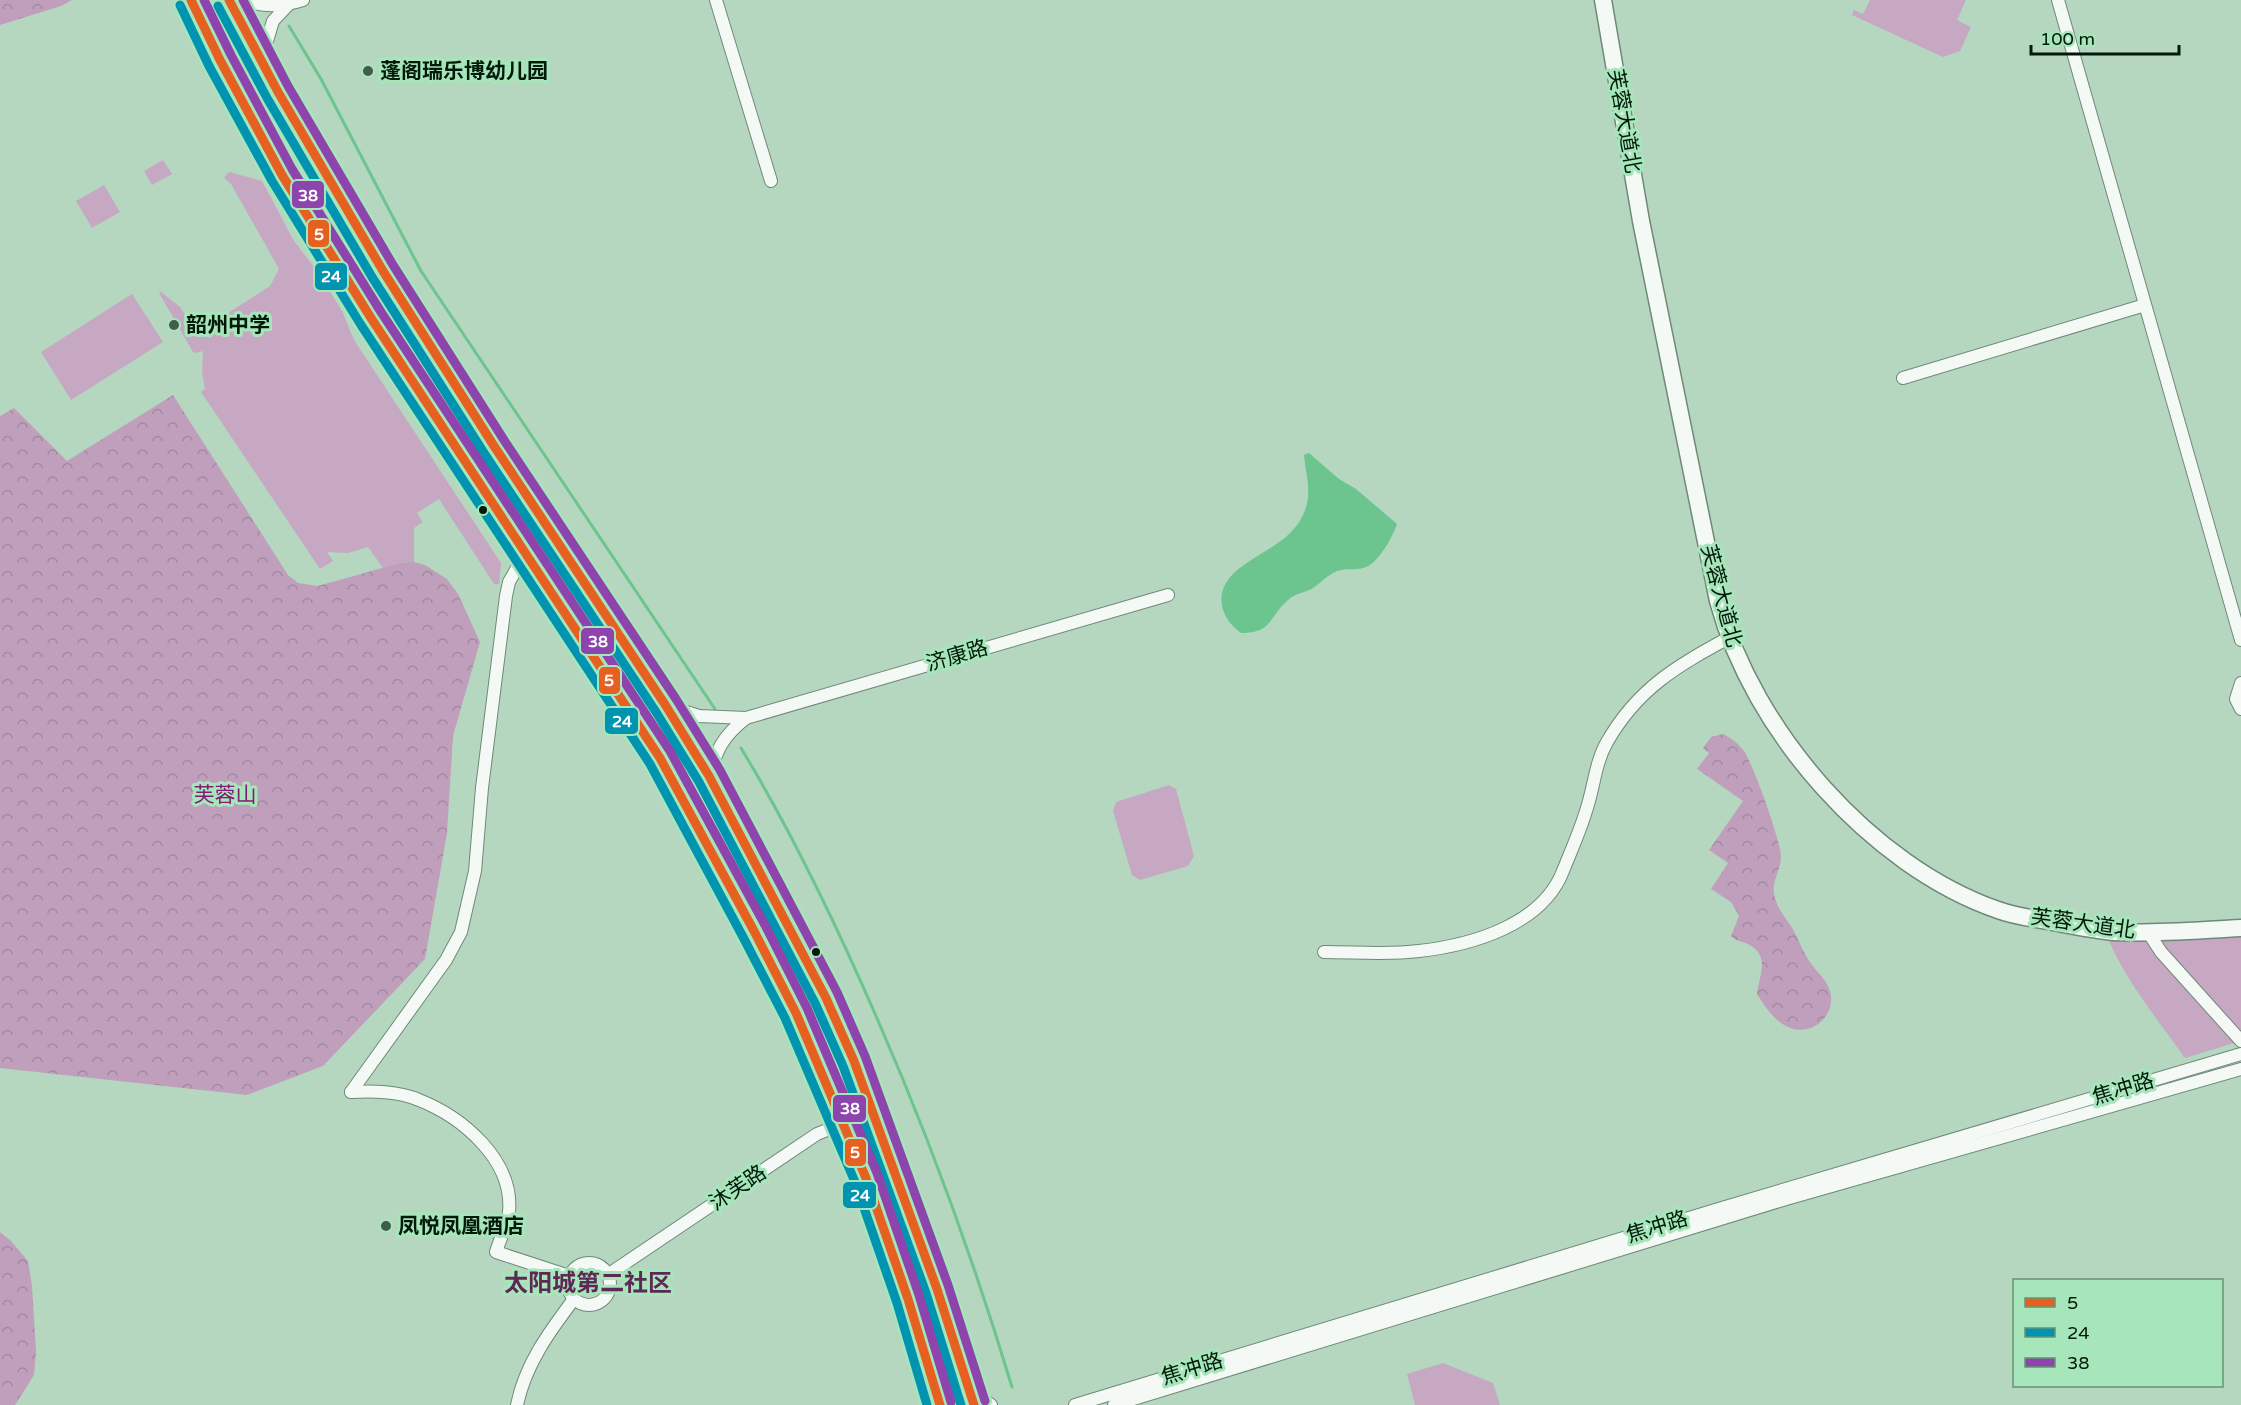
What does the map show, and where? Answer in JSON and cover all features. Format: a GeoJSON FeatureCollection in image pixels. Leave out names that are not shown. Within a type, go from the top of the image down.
{"type":"FeatureCollection","features":[{"type":"Feature","properties":{"kind":"main road"},"geometry":{"type":"LineString","coordinates":[[191,0],[282,176],[370,318],[660,758],[689,810],[796,1014],[866,1178],[888,1239],[940,1405]]}},
{"type":"Feature","properties":{"kind":"main road"},"geometry":{"type":"LineString","coordinates":[[230,0],[261,62],[389,284],[666,706],[709,777],[826,998],[873,1112],[937,1289],[971,1398]]}},
{"type":"Feature","properties":{"kind":"main road","name":"芙蓉大道北"},"geometry":{"type":"LineString","coordinates":[[1604,0],[1641,221],[1718,601],[1730,637],[1758,699],[1792,748],[1851,817],[1894,854],[1951,889],[1999,911],[2083,928],[2113,932],[2241,928]]}},
{"type":"Feature","properties":{"kind":"street"},"geometry":{"type":"LineString","coordinates":[[244,0],[258,4],[288,5],[303,0]]}},
{"type":"Feature","properties":{"kind":"street"},"geometry":{"type":"LineString","coordinates":[[716,0],[771,181]]}},
{"type":"Feature","properties":{"kind":"street"},"geometry":{"type":"LineString","coordinates":[[2058,0],[2241,640]]}},
{"type":"Feature","properties":{"kind":"street"},"geometry":{"type":"LineString","coordinates":[[261,62],[273,21],[288,5]]}},
{"type":"Feature","properties":{"kind":"street"},"geometry":{"type":"LineString","coordinates":[[1903,378],[2145,305]]}},
{"type":"Feature","properties":{"kind":"street"},"geometry":{"type":"LineString","coordinates":[[525,554],[509,582],[506,596],[482,788],[475,871],[461,932],[446,960],[351,1092],[373,1091],[418,1099],[448,1114],[470,1131],[495,1160],[505,1181],[509,1215],[496,1252],[569,1276]]}},
{"type":"Feature","properties":{"kind":"street","name":"济康路"},"geometry":{"type":"LineString","coordinates":[[666,706],[699,716],[746,718],[1168,595]]}},
{"type":"Feature","properties":{"kind":"street"},"geometry":{"type":"LineString","coordinates":[[1324,952],[1418,952],[1442,948],[1476,940],[1531,913],[1550,893],[1562,874],[1586,812],[1600,759],[1606,744],[1623,718],[1651,687],[1670,671],[1730,637]]}},
{"type":"Feature","properties":{"kind":"street"},"geometry":{"type":"LineString","coordinates":[[2241,683],[2236,699],[2241,709]]}},
{"type":"Feature","properties":{"kind":"street","name":"济康路"},"geometry":{"type":"LineString","coordinates":[[709,777],[715,756],[725,736],[746,718]]}},
{"type":"Feature","properties":{"kind":"street"},"geometry":{"type":"LineString","coordinates":[[2148,932],[2161,952],[2241,1041]]}},
{"type":"Feature","properties":{"kind":"street","name":"焦冲路"},"geometry":{"type":"LineString","coordinates":[[1075,1405],[1700,1214],[2241,1054]]}},
{"type":"Feature","properties":{"kind":"street","name":"焦冲路"},"geometry":{"type":"LineString","coordinates":[[1114,1405],[1786,1199],[2241,1069]]}},
{"type":"Feature","properties":{"kind":"street","name":"沐芙路"},"geometry":{"type":"LineString","coordinates":[[609,1274],[817,1134],[873,1112]]}},
{"type":"Feature","properties":{"kind":"street"},"geometry":{"type":"LineString","coordinates":[[592,1263],[609,1274],[608,1294],[599,1304],[585,1306],[574,1299],[568,1288],[569,1276],[579,1266],[592,1263]]}},
{"type":"Feature","properties":{"kind":"street"},"geometry":{"type":"LineString","coordinates":[[517,1405],[523,1381],[533,1360],[554,1325],[574,1299]]}},
{"type":"Feature","properties":{"kind":"street"},"geometry":{"type":"LineString","coordinates":[[971,1398],[991,1405]]}},
{"type":"Feature","properties":{"kind":"shaded area"},"geometry":{"type":"Polygon","coordinates":[[[1870,0],[1966,0],[1957,20],[1971,27],[1960,51],[1943,57],[1852,15],[1854,10],[1863,14],[1870,0]]]}},
{"type":"Feature","properties":{"kind":"shaded area"},"geometry":{"type":"Polygon","coordinates":[[[163,160],[172,174],[152,185],[144,171],[163,160]]]}},
{"type":"Feature","properties":{"kind":"shaded area"},"geometry":{"type":"Polygon","coordinates":[[[229,172],[262,181],[294,241],[318,272],[342,311],[354,340],[501,563],[499,584],[494,584],[439,499],[417,513],[423,522],[414,528],[414,562],[383,568],[368,547],[348,553],[327,552],[333,561],[320,569],[201,392],[205,389],[202,372],[203,351],[193,352],[159,293],[161,292],[180,307],[197,333],[270,286],[279,269],[231,184],[224,178],[229,172]]]}},
{"type":"Feature","properties":{"kind":"shaded area"},"geometry":{"type":"Polygon","coordinates":[[[104,185],[120,212],[92,228],[76,201],[104,185]]]}},
{"type":"Feature","properties":{"kind":"shaded area"},"geometry":{"type":"Polygon","coordinates":[[[132,294],[163,342],[71,400],[41,352],[132,294]]]}},
{"type":"Feature","properties":{"kind":"shaded area"},"geometry":{"type":"Polygon","coordinates":[[[1309,453],[1397,524],[1386,547],[1373,563],[1361,568],[1344,569],[1333,573],[1313,588],[1291,598],[1265,627],[1241,633],[1228,621],[1224,613],[1221,598],[1223,590],[1233,574],[1281,541],[1297,525],[1308,500],[1304,455],[1309,453]]]}},
{"type":"Feature","properties":{"kind":"shaded area"},"geometry":{"type":"Polygon","coordinates":[[[1169,785],[1176,789],[1194,856],[1188,866],[1140,880],[1132,875],[1113,811],[1116,802],[1169,785]]]}},
{"type":"Feature","properties":{"kind":"shaded area"},"geometry":{"type":"Polygon","coordinates":[[[2241,934],[2241,1041],[2185,1058],[2134,987],[2109,941],[2241,934]]]}},
{"type":"Feature","properties":{"kind":"shaded area"},"geometry":{"type":"Polygon","coordinates":[[[1443,1363],[1493,1383],[1500,1405],[1415,1405],[1407,1374],[1443,1363]]]}},
{"type":"Feature","properties":{"kind":"green space"},"geometry":{"type":"Polygon","coordinates":[[[0,0],[72,0],[61,6],[0,25],[0,0]]]}},
{"type":"Feature","properties":{"kind":"green space","name":"芙蓉山"},"geometry":{"type":"Polygon","coordinates":[[[173,395],[288,575],[298,583],[318,586],[400,563],[414,562],[425,565],[447,579],[458,594],[480,642],[453,736],[447,833],[425,959],[323,1066],[247,1095],[0,1068],[0,416],[14,408],[67,461],[173,395]]]}},
{"type":"Feature","properties":{"kind":"green space"},"geometry":{"type":"Polygon","coordinates":[[[1723,734],[1744,751],[1754,771],[1772,821],[1781,858],[1774,883],[1776,902],[1807,958],[1826,982],[1830,992],[1831,1005],[1828,1012],[1824,1019],[1811,1028],[1804,1030],[1788,1027],[1778,1021],[1767,1009],[1757,994],[1762,966],[1759,954],[1748,944],[1731,936],[1739,916],[1731,902],[1711,889],[1728,863],[1709,850],[1743,801],[1697,769],[1709,753],[1703,748],[1711,737],[1723,734]]]}},
{"type":"Feature","properties":{"kind":"green space"},"geometry":{"type":"Polygon","coordinates":[[[0,1232],[28,1261],[32,1286],[36,1352],[34,1375],[15,1405],[0,1405],[0,1232]]]}},
{"type":"Feature","properties":{"kind":"waterway"},"geometry":{"type":"LineString","coordinates":[[289,26],[321,79],[421,271],[715,709]]}},
{"type":"Feature","properties":{"kind":"waterway"},"geometry":{"type":"LineString","coordinates":[[741,748],[813,880],[896,1062],[950,1200],[1012,1387]]}},
{"type":"Feature","properties":{"kind":"transit line","name":"5"},"geometry":{"type":"LineString","coordinates":[[191,0],[220,60],[282,175],[371,318],[660,758],[754,931],[796,1013],[866,1178],[908,1299],[940,1405]]}},
{"type":"Feature","properties":{"kind":"transit line","name":"38"},"geometry":{"type":"LineString","coordinates":[[204,0],[292,169],[381,312],[670,751],[765,925],[807,1008],[877,1173],[919,1295],[951,1402]]}},
{"type":"Feature","properties":{"kind":"transit line","name":"5"},"geometry":{"type":"LineString","coordinates":[[229,0],[278,92],[383,271],[494,446],[666,706],[709,776],[826,998],[854,1061],[937,1289],[974,1405]]}},
{"type":"Feature","properties":{"kind":"transit line","name":"38"},"geometry":{"type":"LineString","coordinates":[[243,0],[288,86],[393,265],[504,440],[676,699],[720,770],[837,992],[865,1056],[948,1285],[985,1401]]}},
{"type":"Feature","properties":{"kind":"transit line","name":"24"},"geometry":{"type":"LineString","coordinates":[[180,5],[209,66],[272,181],[361,325],[650,764],[743,937],[785,1018],[855,1182],[897,1303],[927,1405]]}},
{"type":"Feature","properties":{"kind":"transit line","name":"24"},"geometry":{"type":"LineString","coordinates":[[218,6],[267,98],[372,277],[484,453],[656,712],[699,782],[815,1003],[843,1066],[926,1293],[961,1405]]}},
{"type":"Feature","properties":{"kind":"place","name":"蓬阁瑞乐博幼儿园"},"geometry":{"type":"Point","coordinates":[368,71]}},
{"type":"Feature","properties":{"kind":"place","name":"韶州中学"},"geometry":{"type":"Point","coordinates":[174,325]}},
{"type":"Feature","properties":{"kind":"place","name":"凤悦凤凰酒店"},"geometry":{"type":"Point","coordinates":[386,1226]}},
{"type":"Feature","properties":{"kind":"district","name":"太阳城第二社区"},"geometry":{"type":"Point","coordinates":[588,1283]}}]}
